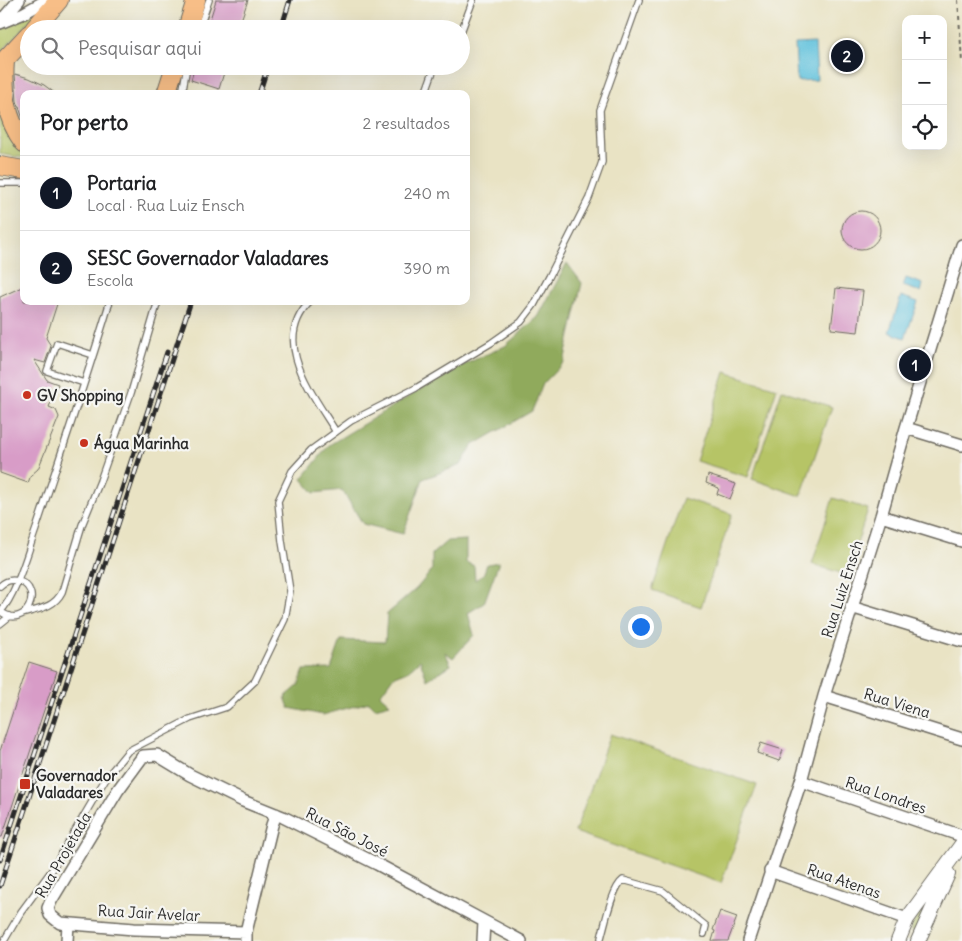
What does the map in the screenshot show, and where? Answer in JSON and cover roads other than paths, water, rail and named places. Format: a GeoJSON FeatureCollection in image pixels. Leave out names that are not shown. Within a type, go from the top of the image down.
{"type":"FeatureCollection","features":[{"type":"Feature","properties":{"kind":"main road"},"geometry":{"type":"LineString","coordinates":[[190,20],[196,0]]}},
{"type":"Feature","properties":{"kind":"main road"},"geometry":{"type":"LineString","coordinates":[[40,20],[54,1]]}},
{"type":"Feature","properties":{"kind":"main road"},"geometry":{"type":"LineString","coordinates":[[20,43],[2,62],[5,99],[11,122],[20,137]]}},
{"type":"Feature","properties":{"kind":"main road"},"geometry":{"type":"LineString","coordinates":[[167,90],[172,75]]}},
{"type":"Feature","properties":{"kind":"main road"},"geometry":{"type":"LineString","coordinates":[[0,166],[20,169]]}},
{"type":"Feature","properties":{"kind":"street"},"geometry":{"type":"LineString","coordinates":[[0,23],[19,0]]}},
{"type":"Feature","properties":{"kind":"street"},"geometry":{"type":"LineString","coordinates":[[0,23],[54,1]]}},
{"type":"Feature","properties":{"kind":"street","name":"Rua Luiz Ensch"},"geometry":{"type":"LineString","coordinates":[[748,941],[801,781],[824,696],[881,516],[962,246]]}},
{"type":"Feature","properties":{"kind":"street"},"geometry":{"type":"LineString","coordinates":[[906,428],[962,445]]}},
{"type":"Feature","properties":{"kind":"street"},"geometry":{"type":"LineString","coordinates":[[881,516],[962,541]]}},
{"type":"Feature","properties":{"kind":"street"},"geometry":{"type":"LineString","coordinates":[[852,607],[962,642]]}},
{"type":"Feature","properties":{"kind":"street","name":"Rua Viena"},"geometry":{"type":"LineString","coordinates":[[824,696],[962,739]]}},
{"type":"Feature","properties":{"kind":"street","name":"Rua Projetada"},"geometry":{"type":"LineString","coordinates":[[68,924],[60,923],[52,918],[49,912],[51,901],[118,790],[138,761],[147,754],[157,755]]}},
{"type":"Feature","properties":{"kind":"street","name":"Rua São José"},"geometry":{"type":"LineString","coordinates":[[157,755],[190,775],[276,814],[377,864],[521,941]]}},
{"type":"Feature","properties":{"kind":"street","name":"Rua Londres"},"geometry":{"type":"LineString","coordinates":[[801,781],[961,842]]}},
{"type":"Feature","properties":{"kind":"street"},"geometry":{"type":"LineString","coordinates":[[246,936],[276,814]]}},
{"type":"Feature","properties":{"kind":"street"},"geometry":{"type":"LineString","coordinates":[[961,842],[918,941],[899,937],[907,919],[961,842]]}},
{"type":"Feature","properties":{"kind":"street","name":"Rua Atenas"},"geometry":{"type":"LineString","coordinates":[[770,871],[907,919]]}},
{"type":"Feature","properties":{"kind":"street"},"geometry":{"type":"LineString","coordinates":[[483,941],[484,922]]}},
{"type":"Feature","properties":{"kind":"street"},"geometry":{"type":"LineString","coordinates":[[67,941],[68,924]]}},
{"type":"Feature","properties":{"kind":"street","name":"Rua Jair Avelar"},"geometry":{"type":"LineString","coordinates":[[68,924],[246,936]]}},
{"type":"Feature","properties":{"kind":"lane"},"geometry":{"type":"LineString","coordinates":[[202,20],[210,0]]}},
{"type":"Feature","properties":{"kind":"lane"},"geometry":{"type":"LineString","coordinates":[[466,20],[473,0]]}},
{"type":"Feature","properties":{"kind":"lane"},"geometry":{"type":"LineString","coordinates":[[4,941],[21,912],[52,870],[106,778],[128,751],[190,719],[227,707],[255,680],[285,619],[290,591],[278,501],[292,471],[311,450],[351,421],[416,388],[491,343],[521,322],[534,305],[589,198],[600,170],[602,162],[600,110],[639,0]]}},
{"type":"Feature","properties":{"kind":"lane"},"geometry":{"type":"LineString","coordinates":[[183,90],[185,75]]}},
{"type":"Feature","properties":{"kind":"lane"},"geometry":{"type":"LineString","coordinates":[[427,90],[432,75]]}},
{"type":"Feature","properties":{"kind":"lane"},"geometry":{"type":"LineString","coordinates":[[0,183],[20,183]]}},
{"type":"Feature","properties":{"kind":"lane"},"geometry":{"type":"LineString","coordinates":[[10,616],[0,611],[9,600],[49,491],[109,305]]}},
{"type":"Feature","properties":{"kind":"lane"},"geometry":{"type":"LineString","coordinates":[[0,624],[10,616],[52,605],[62,592],[82,525],[131,393],[157,305]]}},
{"type":"Feature","properties":{"kind":"lane"},"geometry":{"type":"LineString","coordinates":[[307,305],[297,320],[293,335],[294,355],[302,375],[336,432]]}},
{"type":"Feature","properties":{"kind":"lane"},"geometry":{"type":"LineString","coordinates":[[84,383],[47,371],[57,344],[93,355]]}},
{"type":"Feature","properties":{"kind":"lane"},"geometry":{"type":"LineString","coordinates":[[0,586],[7,581],[17,580],[28,587],[32,598],[22,614]]}},
{"type":"Feature","properties":{"kind":"lane"},"geometry":{"type":"LineString","coordinates":[[601,938],[614,896],[620,882],[623,880],[663,891],[706,926],[704,934]]}},
{"type":"Feature","properties":{"kind":"water"},"geometry":{"type":"Polygon","coordinates":[[[815,43],[817,80],[797,81],[795,44],[815,43]]]}},
{"type":"Feature","properties":{"kind":"water"},"geometry":{"type":"Polygon","coordinates":[[[906,278],[923,284],[921,292],[903,286],[906,278]]]}},
{"type":"Feature","properties":{"kind":"water"},"geometry":{"type":"Polygon","coordinates":[[[901,296],[918,302],[905,338],[889,332],[901,296]]]}},
{"type":"Feature","properties":{"kind":"railway"},"geometry":{"type":"LineString","coordinates":[[284,20],[290,0]]}},
{"type":"Feature","properties":{"kind":"railway"},"geometry":{"type":"LineString","coordinates":[[260,90],[265,75]]}},
{"type":"Feature","properties":{"kind":"railway"},"geometry":{"type":"LineString","coordinates":[[0,886],[190,305]]}},
{"type":"Feature","properties":{"kind":"railway"},"geometry":{"type":"LineString","coordinates":[[0,860],[167,352]]}},
{"type":"Feature","properties":{"kind":"place","name":"SESC Governador Valadares"},"geometry":{"type":"Point","coordinates":[847,56]}},
{"type":"Feature","properties":{"kind":"place","name":"Portaria"},"geometry":{"type":"Point","coordinates":[915,365]}},
{"type":"Feature","properties":{"kind":"place","name":"GV Shopping"},"geometry":{"type":"Point","coordinates":[27,395]}},
{"type":"Feature","properties":{"kind":"place","name":"Água Marinha"},"geometry":{"type":"Point","coordinates":[84,443]}},
{"type":"Feature","properties":{"kind":"place","name":"Governador Valadares"},"geometry":{"type":"Point","coordinates":[25,784]}}]}
